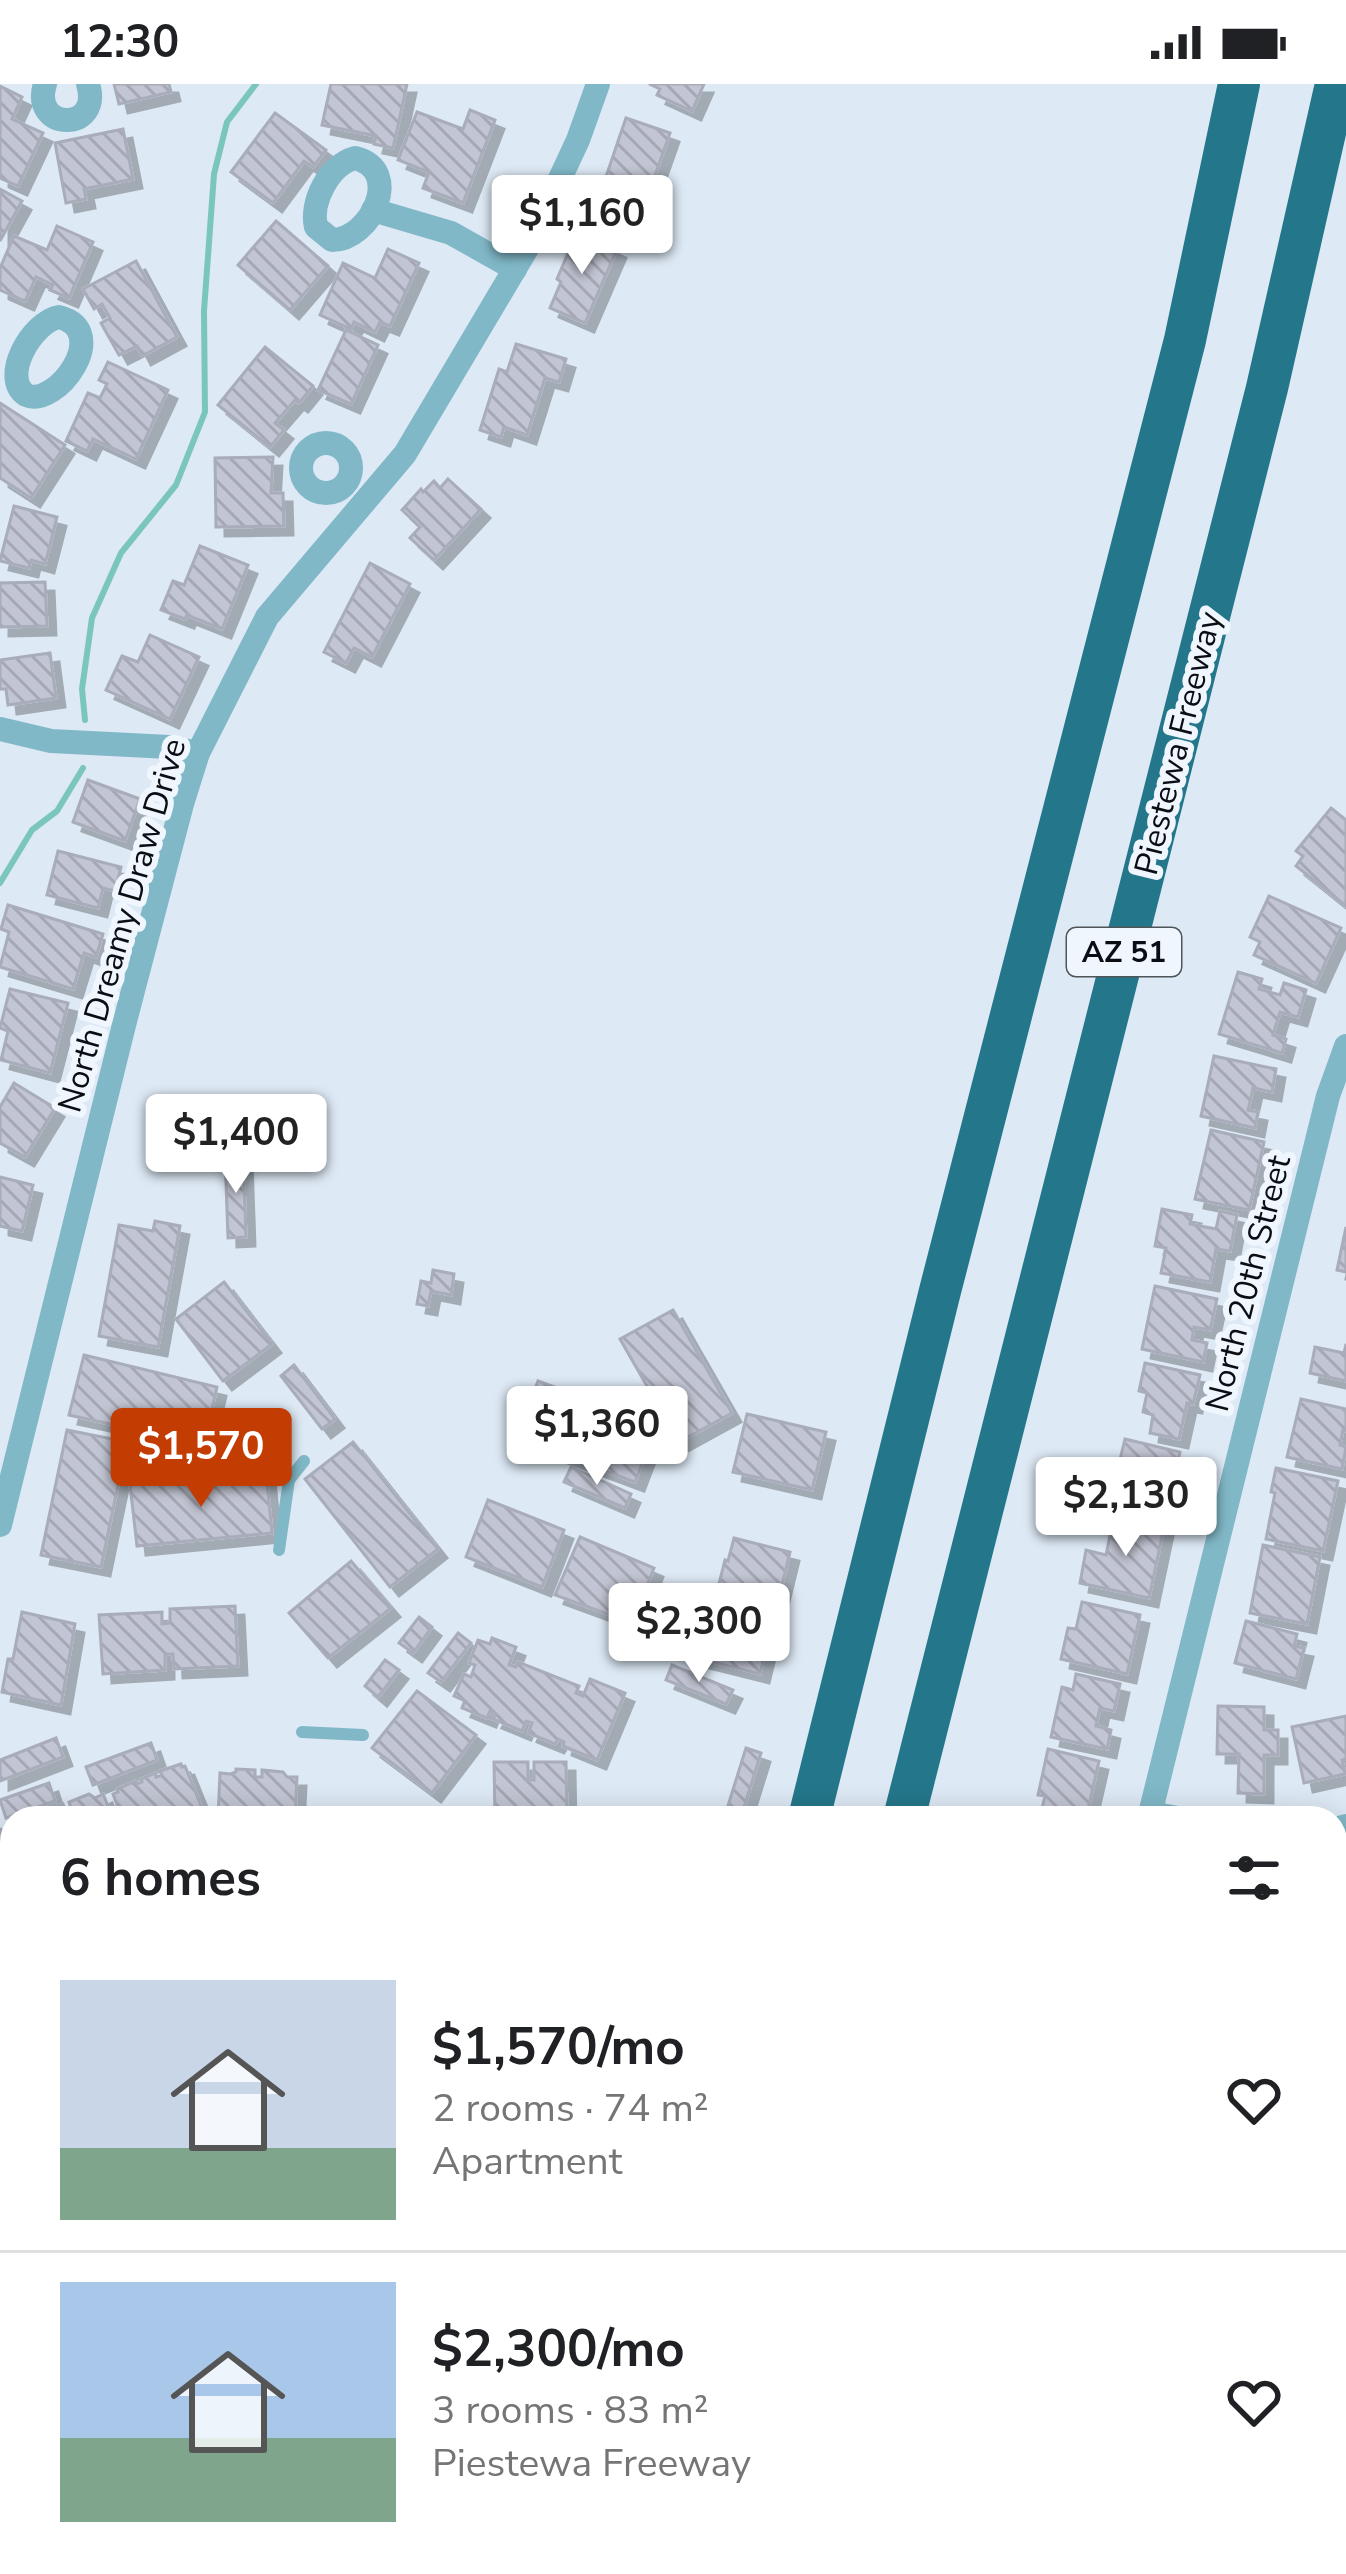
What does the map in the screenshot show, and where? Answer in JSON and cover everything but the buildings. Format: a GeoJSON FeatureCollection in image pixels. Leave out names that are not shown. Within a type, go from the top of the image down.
{"type":"FeatureCollection","features":[{"type":"Feature","properties":{"kind":"highway","name":"AZ 51"},"geometry":{"type":"LineString","coordinates":[[812,1806],[1185,340],[1239,84]]}},
{"type":"Feature","properties":{"kind":"highway","name":"Piestewa Freeway"},"geometry":{"type":"LineString","coordinates":[[907,1806],[1267,388],[1336,84]]}},
{"type":"Feature","properties":{"kind":"street"},"geometry":{"type":"LineString","coordinates":[[45,84],[44,107],[54,117],[69,120],[86,111],[92,96],[88,84]]}},
{"type":"Feature","properties":{"kind":"street","name":"North Dreamy Draw Drive"},"geometry":{"type":"LineString","coordinates":[[0,1525],[124,1025],[198,753],[267,617],[354,493],[405,454],[529,245],[578,140],[598,84]]}},
{"type":"Feature","properties":{"kind":"street"},"geometry":{"type":"LineString","coordinates":[[373,210],[452,233],[515,269]]}},
{"type":"Feature","properties":{"kind":"street"},"geometry":{"type":"LineString","coordinates":[[0,729],[69,743],[169,747],[198,753]]}},
{"type":"Feature","properties":{"kind":"street","name":"North 20th Street"},"geometry":{"type":"LineString","coordinates":[[1151,1806],[1328,1096],[1346,1046]]}},
{"type":"Feature","properties":{"kind":"lane"},"geometry":{"type":"LineString","coordinates":[[279,1550],[290,1480],[304,1461]]}},
{"type":"Feature","properties":{"kind":"lane"},"geometry":{"type":"LineString","coordinates":[[302,1732],[363,1735]]}},
{"type":"Feature","properties":{"kind":"waterway"},"geometry":{"type":"LineString","coordinates":[[85,720],[82,689],[92,618],[121,553],[176,485],[205,412],[204,311],[214,174],[227,122],[256,84]]}},
{"type":"Feature","properties":{"kind":"waterway"},"geometry":{"type":"LineString","coordinates":[[0,883],[32,830],[57,811],[83,768]]}}]}
